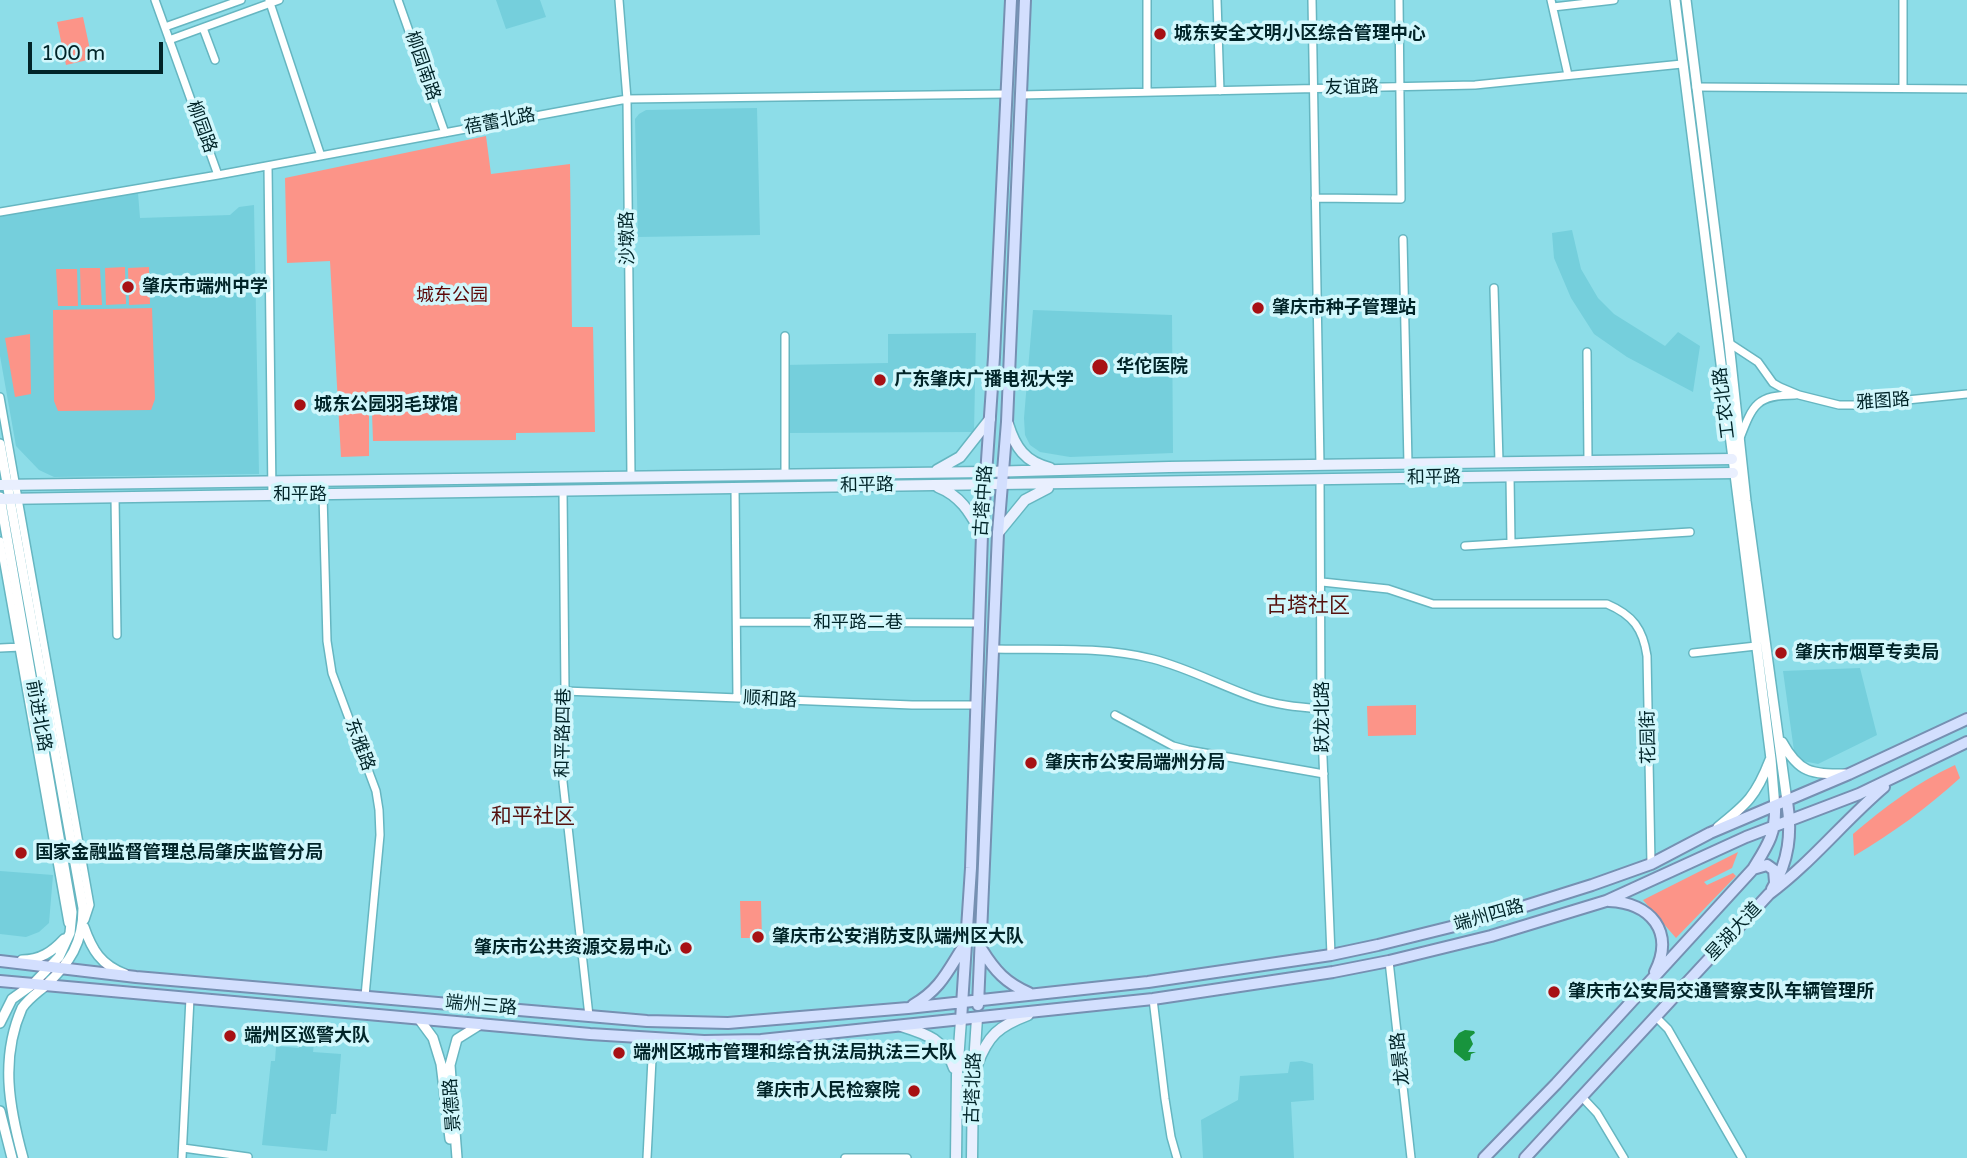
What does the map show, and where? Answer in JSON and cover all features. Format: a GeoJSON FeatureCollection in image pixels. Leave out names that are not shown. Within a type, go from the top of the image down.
{"type":"FeatureCollection","features":[{"type":"Feature","properties":{"kind":"main road","name":"古塔中路"},"geometry":{"type":"LineString","coordinates":[[961,1020],[971,868],[982,534],[991,418],[1011,0]]}},
{"type":"Feature","properties":{"kind":"main road","name":"古塔中路"},"geometry":{"type":"LineString","coordinates":[[977,1018],[1025,0]]}},
{"type":"Feature","properties":{"kind":"main road"},"geometry":{"type":"LineString","coordinates":[[994,356],[1010,355]]}},
{"type":"Feature","properties":{"kind":"main road"},"geometry":{"type":"LineString","coordinates":[[933,472],[960,457],[991,418]]}},
{"type":"Feature","properties":{"kind":"main road"},"geometry":{"type":"LineString","coordinates":[[1007,422],[1011,436],[1023,455],[1041,466],[1060,471]]}},
{"type":"Feature","properties":{"kind":"main road","name":"和平路"},"geometry":{"type":"LineString","coordinates":[[8,485],[1003,472],[1732,458]]}},
{"type":"Feature","properties":{"kind":"main road","name":"和平路"},"geometry":{"type":"LineString","coordinates":[[6,498],[1733,473]]}},
{"type":"Feature","properties":{"kind":"main road"},"geometry":{"type":"LineString","coordinates":[[998,533],[1032,494],[1062,484]]}},
{"type":"Feature","properties":{"kind":"main road"},"geometry":{"type":"LineString","coordinates":[[934,485],[953,494],[962,503],[982,534]]}},
{"type":"Feature","properties":{"kind":"main road","name":"端州四路"},"geometry":{"type":"LineString","coordinates":[[962,1002],[1215,972],[1331,955],[1378,946],[1486,918],[1651,864],[1710,833],[1775,807],[1967,719]]}},
{"type":"Feature","properties":{"kind":"main road","name":"端州四路"},"geometry":{"type":"LineString","coordinates":[[961,1020],[1153,999],[1218,989],[1389,961],[1491,936],[1606,901],[1737,841],[1859,794],[1967,742]]}},
{"type":"Feature","properties":{"kind":"main road"},"geometry":{"type":"LineString","coordinates":[[1849,774],[1859,794]]}},
{"type":"Feature","properties":{"kind":"main road","name":"星湖大道"},"geometry":{"type":"LineString","coordinates":[[1525,1158],[1772,889],[1797,873],[1853,814],[1894,778]]}},
{"type":"Feature","properties":{"kind":"main road"},"geometry":{"type":"LineString","coordinates":[[1772,889],[1785,864],[1790,821],[1787,801]]}},
{"type":"Feature","properties":{"kind":"main road","name":"星湖大道"},"geometry":{"type":"LineString","coordinates":[[1484,1158],[1649,984],[1753,869],[1769,843],[1775,826],[1775,807]]}},
{"type":"Feature","properties":{"kind":"main road"},"geometry":{"type":"LineString","coordinates":[[1683,848],[1691,863]]}},
{"type":"Feature","properties":{"kind":"main road"},"geometry":{"type":"LineString","coordinates":[[1753,869],[1767,865],[1774,870],[1772,889]]}},
{"type":"Feature","properties":{"kind":"main road"},"geometry":{"type":"LineString","coordinates":[[971,868],[985,867]]}},
{"type":"Feature","properties":{"kind":"main road"},"geometry":{"type":"LineString","coordinates":[[1606,901],[1630,903],[1648,914],[1659,928],[1663,952],[1649,984]]}},
{"type":"Feature","properties":{"kind":"main road"},"geometry":{"type":"LineString","coordinates":[[908,1008],[929,996],[941,984],[966,942]]}},
{"type":"Feature","properties":{"kind":"main road"},"geometry":{"type":"LineString","coordinates":[[982,950],[1000,976],[1010,985],[1032,995]]}},
{"type":"Feature","properties":{"kind":"main road","name":"端州三路"},"geometry":{"type":"LineString","coordinates":[[0,960],[136,977],[647,1021],[728,1023],[962,1002]]}},
{"type":"Feature","properties":{"kind":"main road"},"geometry":{"type":"LineString","coordinates":[[1215,972],[1218,989]]}},
{"type":"Feature","properties":{"kind":"main road","name":"端州三路"},"geometry":{"type":"LineString","coordinates":[[0,981],[653,1039],[761,1040],[961,1020]]}},
{"type":"Feature","properties":{"kind":"main road"},"geometry":{"type":"LineString","coordinates":[[230,1001],[232,985]]}},
{"type":"Feature","properties":{"kind":"main road"},"geometry":{"type":"LineString","coordinates":[[973,1079],[992,1035],[1008,1022],[1033,1013]]}},
{"type":"Feature","properties":{"kind":"main road","name":"古塔北路"},"geometry":{"type":"LineString","coordinates":[[972,1158],[977,1018]]}},
{"type":"Feature","properties":{"kind":"main road","name":"古塔北路"},"geometry":{"type":"LineString","coordinates":[[956,1158],[961,1020]]}},
{"type":"Feature","properties":{"kind":"main road"},"geometry":{"type":"LineString","coordinates":[[900,1026],[919,1031],[947,1049],[957,1075]]}},
{"type":"Feature","properties":{"kind":"street","name":"柳园路"},"geometry":{"type":"LineString","coordinates":[[155,0],[218,176]]}},
{"type":"Feature","properties":{"kind":"street"},"geometry":{"type":"LineString","coordinates":[[165,27],[241,0]]}},
{"type":"Feature","properties":{"kind":"street"},"geometry":{"type":"LineString","coordinates":[[169,40],[279,0]]}},
{"type":"Feature","properties":{"kind":"street","name":"柳园南路"},"geometry":{"type":"LineString","coordinates":[[398,0],[445,132]]}},
{"type":"Feature","properties":{"kind":"street","name":"沙墩路"},"geometry":{"type":"LineString","coordinates":[[619,0],[627,99],[631,476]]}},
{"type":"Feature","properties":{"kind":"street"},"geometry":{"type":"LineString","coordinates":[[1147,0],[1147,92]]}},
{"type":"Feature","properties":{"kind":"street"},"geometry":{"type":"LineString","coordinates":[[1217,0],[1220,91]]}},
{"type":"Feature","properties":{"kind":"street"},"geometry":{"type":"LineString","coordinates":[[1311,0],[1320,465]]}},
{"type":"Feature","properties":{"kind":"street"},"geometry":{"type":"LineString","coordinates":[[1315,198],[1401,199],[1399,0]]}},
{"type":"Feature","properties":{"kind":"street"},"geometry":{"type":"LineString","coordinates":[[1568,75],[1552,4],[1614,0]]}},
{"type":"Feature","properties":{"kind":"street","name":"工农北路"},"geometry":{"type":"LineString","coordinates":[[1675,0],[1775,807]]}},
{"type":"Feature","properties":{"kind":"street","name":"工农北路"},"geometry":{"type":"LineString","coordinates":[[1686,0],[1739,441],[1787,801]]}},
{"type":"Feature","properties":{"kind":"street"},"geometry":{"type":"LineString","coordinates":[[1903,0],[1903,88]]}},
{"type":"Feature","properties":{"kind":"street"},"geometry":{"type":"LineString","coordinates":[[269,2],[321,156]]}},
{"type":"Feature","properties":{"kind":"street"},"geometry":{"type":"LineString","coordinates":[[203,28],[215,60]]}},
{"type":"Feature","properties":{"kind":"street","name":"友谊路"},"geometry":{"type":"LineString","coordinates":[[1020,95],[1475,85],[1682,64]]}},
{"type":"Feature","properties":{"kind":"street"},"geometry":{"type":"LineString","coordinates":[[1696,87],[1967,89]]}},
{"type":"Feature","properties":{"kind":"street","name":"蓓蕾北路"},"geometry":{"type":"LineString","coordinates":[[0,212],[218,176],[627,99],[1005,94]]}},
{"type":"Feature","properties":{"kind":"street"},"geometry":{"type":"LineString","coordinates":[[268,166],[272,495]]}},
{"type":"Feature","properties":{"kind":"street"},"geometry":{"type":"LineString","coordinates":[[1403,239],[1408,464]]}},
{"type":"Feature","properties":{"kind":"street"},"geometry":{"type":"LineString","coordinates":[[1494,288],[1499,462]]}},
{"type":"Feature","properties":{"kind":"street"},"geometry":{"type":"LineString","coordinates":[[785,336],[785,474]]}},
{"type":"Feature","properties":{"kind":"street"},"geometry":{"type":"LineString","coordinates":[[1729,343],[1758,362],[1773,383],[1799,395]]}},
{"type":"Feature","properties":{"kind":"street"},"geometry":{"type":"LineString","coordinates":[[1587,352],[1588,460]]}},
{"type":"Feature","properties":{"kind":"street","name":"雅图路"},"geometry":{"type":"LineString","coordinates":[[1799,395],[1839,405],[1857,405],[1967,394]]}},
{"type":"Feature","properties":{"kind":"street"},"geometry":{"type":"LineString","coordinates":[[1739,441],[1748,418],[1765,397],[1799,395]]}},
{"type":"Feature","properties":{"kind":"street"},"geometry":{"type":"LineString","coordinates":[[0,397],[8,485],[6,498]]}},
{"type":"Feature","properties":{"kind":"street"},"geometry":{"type":"LineString","coordinates":[[0,444],[8,485]]}},
{"type":"Feature","properties":{"kind":"street"},"geometry":{"type":"LineString","coordinates":[[1510,477],[1511,543]]}},
{"type":"Feature","properties":{"kind":"street","name":"跃龙北路"},"geometry":{"type":"LineString","coordinates":[[1320,479],[1321,709],[1331,955]]}},
{"type":"Feature","properties":{"kind":"street"},"geometry":{"type":"LineString","coordinates":[[735,488],[737,698]]}},
{"type":"Feature","properties":{"kind":"street","name":"和平路四巷"},"geometry":{"type":"LineString","coordinates":[[563,491],[563,782],[589,1016]]}},
{"type":"Feature","properties":{"kind":"street","name":"东雅路"},"geometry":{"type":"LineString","coordinates":[[323,495],[327,641],[332,673],[376,791],[379,810],[380,835],[365,996]]}},
{"type":"Feature","properties":{"kind":"street"},"geometry":{"type":"LineString","coordinates":[[115,497],[117,635]]}},
{"type":"Feature","properties":{"kind":"street","name":"前进北路"},"geometry":{"type":"LineString","coordinates":[[6,498],[22,647]]}},
{"type":"Feature","properties":{"kind":"street","name":"前进北路"},"geometry":{"type":"LineString","coordinates":[[6,498],[83,908],[83,925],[77,949],[63,968],[23,1007],[13,1025],[5,1063],[5,1096],[23,1158]]}},
{"type":"Feature","properties":{"kind":"street"},"geometry":{"type":"LineString","coordinates":[[1465,546],[1690,532]]}},
{"type":"Feature","properties":{"kind":"street","name":"前进北路"},"geometry":{"type":"LineString","coordinates":[[0,541],[71,895],[70,933],[59,957],[33,984],[12,999],[0,1023]]}},
{"type":"Feature","properties":{"kind":"street","name":"花园街"},"geometry":{"type":"LineString","coordinates":[[1322,582],[1388,589],[1433,604],[1607,604],[1630,615],[1641,631],[1647,656],[1651,864]]}},
{"type":"Feature","properties":{"kind":"street","name":"和平路二巷"},"geometry":{"type":"LineString","coordinates":[[737,622],[979,623]]}},
{"type":"Feature","properties":{"kind":"street"},"geometry":{"type":"LineString","coordinates":[[1693,653],[1756,646]]}},
{"type":"Feature","properties":{"kind":"street"},"geometry":{"type":"LineString","coordinates":[[0,648],[22,647]]}},
{"type":"Feature","properties":{"kind":"street"},"geometry":{"type":"LineString","coordinates":[[994,649],[1094,650],[1150,658],[1179,666],[1252,697],[1281,705],[1321,709]]}},
{"type":"Feature","properties":{"kind":"street","name":"顺和路"},"geometry":{"type":"LineString","coordinates":[[565,691],[912,705],[976,705]]}},
{"type":"Feature","properties":{"kind":"street"},"geometry":{"type":"LineString","coordinates":[[1115,715],[1172,746],[1324,774]]}},
{"type":"Feature","properties":{"kind":"street"},"geometry":{"type":"LineString","coordinates":[[1780,737],[1790,756],[1803,769],[1821,774],[1849,774]]}},
{"type":"Feature","properties":{"kind":"street"},"geometry":{"type":"LineString","coordinates":[[1710,833],[1747,804],[1762,780],[1771,758]]}},
{"type":"Feature","properties":{"kind":"street"},"geometry":{"type":"LineString","coordinates":[[83,925],[98,958],[107,965],[136,977]]}},
{"type":"Feature","properties":{"kind":"street"},"geometry":{"type":"LineString","coordinates":[[0,960],[43,957],[70,933]]}},
{"type":"Feature","properties":{"kind":"street","name":"龙景路"},"geometry":{"type":"LineString","coordinates":[[1389,961],[1411,1158]]}},
{"type":"Feature","properties":{"kind":"street"},"geometry":{"type":"LineString","coordinates":[[182,1158],[191,998]]}},
{"type":"Feature","properties":{"kind":"street"},"geometry":{"type":"LineString","coordinates":[[1153,999],[1169,1125],[1177,1158]]}},
{"type":"Feature","properties":{"kind":"street"},"geometry":{"type":"LineString","coordinates":[[1656,1017],[1668,1029],[1742,1158]]}},
{"type":"Feature","properties":{"kind":"street","name":"景德路"},"geometry":{"type":"LineString","coordinates":[[419,1018],[433,1038],[441,1064],[451,1158]]}},
{"type":"Feature","properties":{"kind":"street","name":"景德路"},"geometry":{"type":"LineString","coordinates":[[457,1158],[450,1065],[457,1040],[481,1024]]}},
{"type":"Feature","properties":{"kind":"street"},"geometry":{"type":"LineString","coordinates":[[646,1158],[653,1039]]}},
{"type":"Feature","properties":{"kind":"street"},"geometry":{"type":"LineString","coordinates":[[1582,1097],[1597,1113],[1624,1158]]}},
{"type":"Feature","properties":{"kind":"street"},"geometry":{"type":"LineString","coordinates":[[0,1111],[12,1158]]}},
{"type":"Feature","properties":{"kind":"street"},"geometry":{"type":"LineString","coordinates":[[183,1148],[248,1157]]}},
{"type":"Feature","properties":{"kind":"street"},"geometry":{"type":"LineString","coordinates":[[845,1158],[907,1158]]}},
{"type":"Feature","properties":{"kind":"shaded area"},"geometry":{"type":"Polygon","coordinates":[[[496,0],[540,0],[546,17],[506,29],[496,0]]]}},
{"type":"Feature","properties":{"kind":"shaded area"},"geometry":{"type":"Polygon","coordinates":[[[757,108],[760,235],[638,237],[635,119],[639,114],[646,110],[757,108]]]}},
{"type":"Feature","properties":{"kind":"shaded area","name":"肇庆市端州中学"},"geometry":{"type":"Polygon","coordinates":[[[138,193],[140,218],[230,215],[239,207],[254,205],[259,474],[54,477],[39,470],[16,446],[0,356],[0,216],[138,193]]]}},
{"type":"Feature","properties":{"kind":"shaded area"},"geometry":{"type":"Polygon","coordinates":[[[1572,230],[1581,269],[1598,298],[1614,314],[1665,346],[1678,332],[1700,346],[1693,392],[1627,357],[1594,334],[1571,298],[1554,258],[1552,233],[1572,230]]]}},
{"type":"Feature","properties":{"kind":"shaded area","name":"华佗医院"},"geometry":{"type":"Polygon","coordinates":[[[1033,310],[1172,315],[1173,453],[1070,457],[1040,452],[1030,445],[1025,435],[1024,418],[1033,310]]]}},
{"type":"Feature","properties":{"kind":"shaded area","name":"广东肇庆广播电视大学"},"geometry":{"type":"Polygon","coordinates":[[[976,333],[974,432],[786,433],[784,365],[888,363],[888,334],[976,333]]]}},
{"type":"Feature","properties":{"kind":"shaded area"},"geometry":{"type":"Polygon","coordinates":[[[1860,668],[1877,735],[1818,764],[1803,761],[1794,751],[1783,671],[1860,668]]]}},
{"type":"Feature","properties":{"kind":"shaded area"},"geometry":{"type":"Polygon","coordinates":[[[0,871],[53,875],[49,923],[39,932],[26,937],[0,934],[0,871]]]}},
{"type":"Feature","properties":{"kind":"shaded area"},"geometry":{"type":"Polygon","coordinates":[[[1465,1030],[1475,1033],[1470,1037],[1473,1044],[1468,1052],[1476,1052],[1471,1054],[1470,1060],[1465,1061],[1454,1052],[1454,1040],[1465,1030]]]}},
{"type":"Feature","properties":{"kind":"shaded area"},"geometry":{"type":"Polygon","coordinates":[[[301,1032],[315,1034],[313,1052],[341,1054],[336,1114],[331,1114],[327,1151],[262,1145],[271,1061],[275,1061],[276,1046],[299,1048],[301,1032]]]}},
{"type":"Feature","properties":{"kind":"shaded area"},"geometry":{"type":"Polygon","coordinates":[[[1290,1062],[1313,1064],[1314,1100],[1291,1102],[1294,1158],[1203,1158],[1201,1120],[1238,1100],[1240,1076],[1288,1073],[1290,1062]]]}},
{"type":"Feature","properties":{"kind":"green space"},"geometry":{"type":"Polygon","coordinates":[[[83,17],[92,59],[66,65],[57,22],[83,17]]]}},
{"type":"Feature","properties":{"kind":"green space","name":"城东公园"},"geometry":{"type":"Polygon","coordinates":[[[486,136],[491,174],[570,164],[572,327],[593,327],[595,432],[516,433],[516,440],[373,441],[372,413],[369,412],[369,456],[341,457],[330,261],[287,263],[285,178],[486,136]]]}},
{"type":"Feature","properties":{"kind":"green space"},"geometry":{"type":"Polygon","coordinates":[[[125,267],[126,304],[106,305],[105,268],[125,267]]]}},
{"type":"Feature","properties":{"kind":"green space"},"geometry":{"type":"Polygon","coordinates":[[[149,267],[150,304],[129,305],[128,268],[149,267]]]}},
{"type":"Feature","properties":{"kind":"green space"},"geometry":{"type":"Polygon","coordinates":[[[80,268],[100,268],[102,305],[81,305],[80,268]]]}},
{"type":"Feature","properties":{"kind":"green space"},"geometry":{"type":"Polygon","coordinates":[[[56,269],[77,269],[78,306],[58,306],[56,269]]]}},
{"type":"Feature","properties":{"kind":"green space"},"geometry":{"type":"Polygon","coordinates":[[[152,308],[155,399],[151,410],[58,411],[54,401],[53,310],[152,308]]]}},
{"type":"Feature","properties":{"kind":"green space"},"geometry":{"type":"Polygon","coordinates":[[[30,334],[31,394],[15,397],[5,338],[30,334]]]}},
{"type":"Feature","properties":{"kind":"green space"},"geometry":{"type":"Polygon","coordinates":[[[1416,705],[1416,735],[1368,736],[1367,706],[1416,705]]]}},
{"type":"Feature","properties":{"kind":"green space"},"geometry":{"type":"Polygon","coordinates":[[[1955,765],[1960,778],[1909,820],[1854,856],[1853,834],[1901,796],[1955,765]]]}},
{"type":"Feature","properties":{"kind":"green space"},"geometry":{"type":"Polygon","coordinates":[[[1738,852],[1732,868],[1704,882],[1707,885],[1733,873],[1736,876],[1676,938],[1643,900],[1738,852]]]}},
{"type":"Feature","properties":{"kind":"green space"},"geometry":{"type":"Polygon","coordinates":[[[740,901],[761,901],[762,938],[741,938],[740,901]]]}},
{"type":"Feature","properties":{"kind":"place","name":"城东安全文明小区综合管理中心"},"geometry":{"type":"Point","coordinates":[1160,34]}},
{"type":"Feature","properties":{"kind":"place","name":"肇庆市端州中学"},"geometry":{"type":"Point","coordinates":[128,287]}},
{"type":"Feature","properties":{"kind":"place","name":"肇庆市种子管理站"},"geometry":{"type":"Point","coordinates":[1258,308]}},
{"type":"Feature","properties":{"kind":"place","name":"华佗医院"},"geometry":{"type":"Point","coordinates":[1100,367]}},
{"type":"Feature","properties":{"kind":"place","name":"广东肇庆广播电视大学"},"geometry":{"type":"Point","coordinates":[880,380]}},
{"type":"Feature","properties":{"kind":"place","name":"城东公园羽毛球馆"},"geometry":{"type":"Point","coordinates":[300,405]}},
{"type":"Feature","properties":{"kind":"place","name":"肇庆市烟草专卖局"},"geometry":{"type":"Point","coordinates":[1781,653]}},
{"type":"Feature","properties":{"kind":"place","name":"肇庆市公安局端州分局"},"geometry":{"type":"Point","coordinates":[1031,763]}},
{"type":"Feature","properties":{"kind":"place","name":"国家金融监督管理总局肇庆监管分局"},"geometry":{"type":"Point","coordinates":[21,853]}},
{"type":"Feature","properties":{"kind":"place","name":"肇庆市公安消防支队端州区大队"},"geometry":{"type":"Point","coordinates":[758,937]}},
{"type":"Feature","properties":{"kind":"place","name":"肇庆市公共资源交易中心"},"geometry":{"type":"Point","coordinates":[686,948]}},
{"type":"Feature","properties":{"kind":"place","name":"肇庆市公安局交通警察支队车辆管理所"},"geometry":{"type":"Point","coordinates":[1554,992]}},
{"type":"Feature","properties":{"kind":"place","name":"端州区巡警大队"},"geometry":{"type":"Point","coordinates":[230,1036]}},
{"type":"Feature","properties":{"kind":"place","name":"端州区城市管理和综合执法局执法三大队"},"geometry":{"type":"Point","coordinates":[619,1053]}},
{"type":"Feature","properties":{"kind":"place","name":"肇庆市人民检察院"},"geometry":{"type":"Point","coordinates":[914,1091]}},
{"type":"Feature","properties":{"kind":"district","name":"古塔社区"},"geometry":{"type":"Point","coordinates":[1308,606]}},
{"type":"Feature","properties":{"kind":"district","name":"和平社区"},"geometry":{"type":"Point","coordinates":[533,817]}}]}
